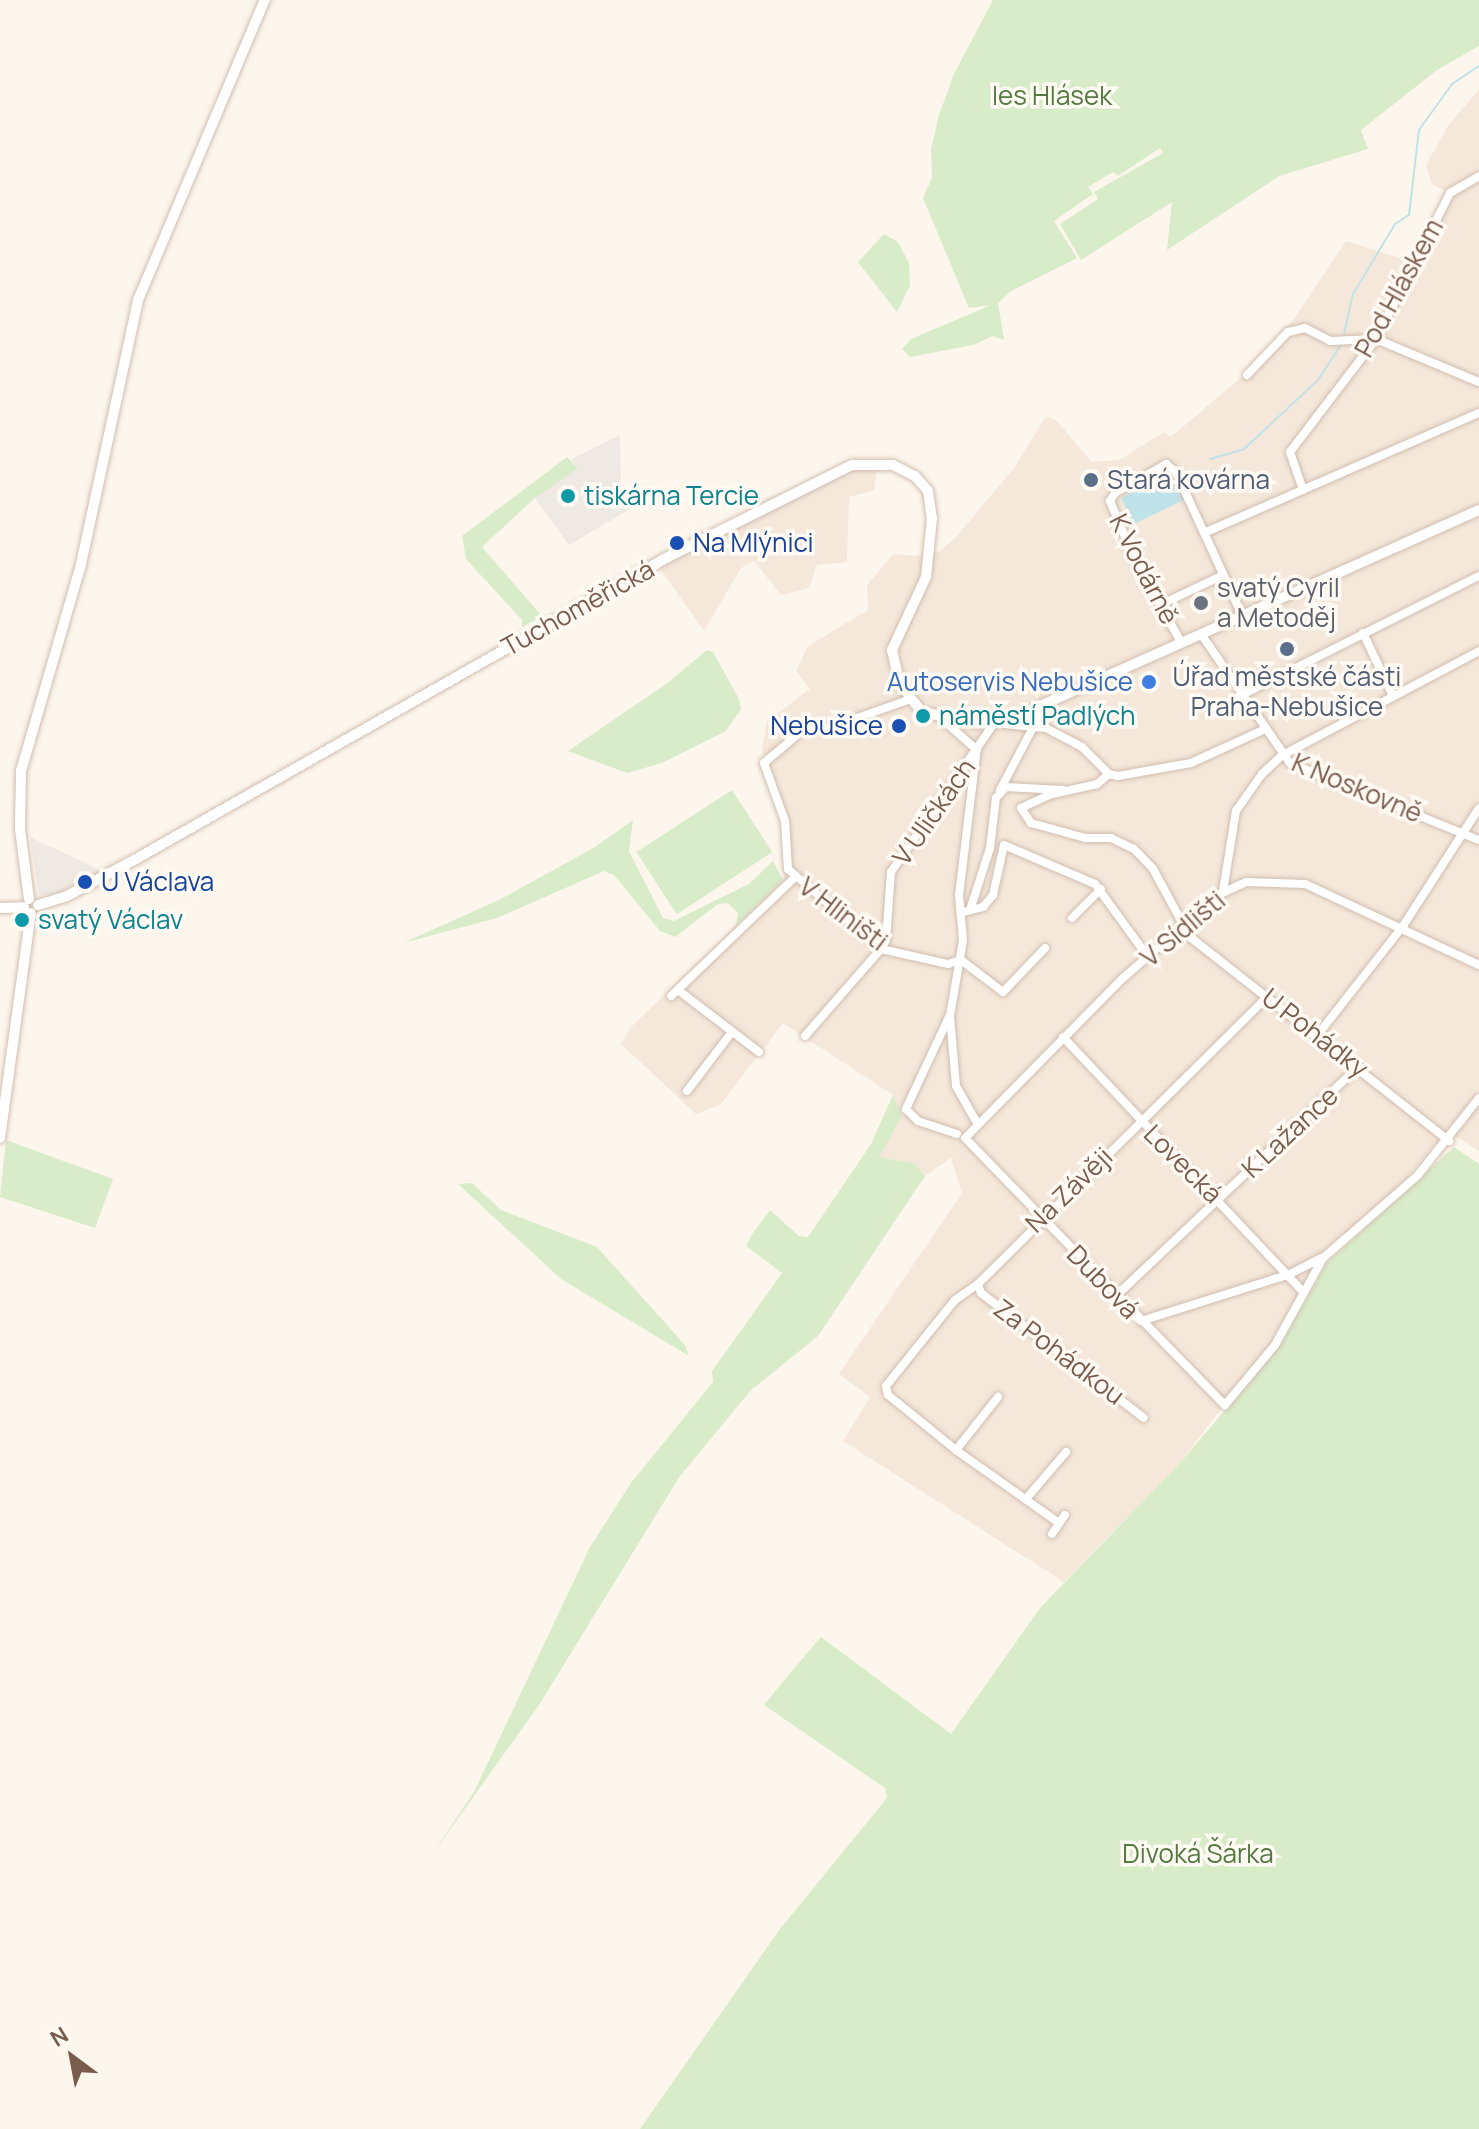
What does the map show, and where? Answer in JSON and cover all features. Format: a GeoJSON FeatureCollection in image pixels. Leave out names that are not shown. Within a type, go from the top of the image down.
{"type":"FeatureCollection","features":[{"type":"Feature","properties":{"kind":"street"},"geometry":{"type":"LineString","coordinates":[[0,1138],[31,906],[20,829],[21,771],[36,708],[81,564],[138,300],[265,0]]}},
{"type":"Feature","properties":{"kind":"street","name":"Pod Hláskem"},"geometry":{"type":"LineString","coordinates":[[1303,490],[1290,452],[1376,339],[1450,193],[1479,176]]}},
{"type":"Feature","properties":{"kind":"street"},"geometry":{"type":"LineString","coordinates":[[1247,375],[1288,332],[1305,328],[1330,341],[1376,339],[1479,382]]}},
{"type":"Feature","properties":{"kind":"street"},"geometry":{"type":"LineString","coordinates":[[1242,615],[1204,533],[1479,413]]}},
{"type":"Feature","properties":{"kind":"street","name":"Tuchoměřická"},"geometry":{"type":"LineString","coordinates":[[0,908],[31,906],[67,896],[664,559],[852,465],[878,463],[905,470],[923,483],[931,500],[926,577],[892,650],[908,700]]}},
{"type":"Feature","properties":{"kind":"street","name":"K Vodárně"},"geometry":{"type":"LineString","coordinates":[[1181,642],[1128,546],[1111,510],[1111,496],[1170,464],[1204,533]]}},
{"type":"Feature","properties":{"kind":"street"},"geometry":{"type":"LineString","coordinates":[[967,911],[959,895],[964,829],[977,750],[994,723],[1046,703],[1479,510]]}},
{"type":"Feature","properties":{"kind":"street"},"geometry":{"type":"LineString","coordinates":[[1162,604],[1223,575]]}},
{"type":"Feature","properties":{"kind":"street"},"geometry":{"type":"LineString","coordinates":[[1240,696],[1479,576]]}},
{"type":"Feature","properties":{"kind":"street"},"geometry":{"type":"LineString","coordinates":[[1363,633],[1393,696]]}},
{"type":"Feature","properties":{"kind":"street","name":"K Noskovně"},"geometry":{"type":"LineString","coordinates":[[1201,634],[1281,756],[1299,769],[1479,840]]}},
{"type":"Feature","properties":{"kind":"street"},"geometry":{"type":"LineString","coordinates":[[1223,891],[1236,811],[1281,756],[1479,651]]}},
{"type":"Feature","properties":{"kind":"street"},"geometry":{"type":"LineString","coordinates":[[908,700],[944,721],[977,750]]}},
{"type":"Feature","properties":{"kind":"street","name":"V Hliništi"},"geometry":{"type":"LineString","coordinates":[[908,700],[829,728],[803,730],[764,763],[781,806],[794,878],[881,949],[948,964],[961,960]]}},
{"type":"Feature","properties":{"kind":"street"},"geometry":{"type":"LineString","coordinates":[[957,1134],[918,1121],[906,1109],[950,1016],[967,911],[990,848],[996,798],[1046,703]]}},
{"type":"Feature","properties":{"kind":"street"},"geometry":{"type":"LineString","coordinates":[[944,721],[1036,727],[1082,747],[1109,774]]}},
{"type":"Feature","properties":{"kind":"street"},"geometry":{"type":"LineString","coordinates":[[1182,926],[1153,869],[1134,849],[1111,838],[1086,838],[1031,823],[1021,808],[1067,790],[1097,784],[1109,774],[1191,763],[1263,730]]}},
{"type":"Feature","properties":{"kind":"street","name":"V Uličkách"},"geometry":{"type":"LineString","coordinates":[[881,949],[886,940],[891,872],[977,750]]}},
{"type":"Feature","properties":{"kind":"street"},"geometry":{"type":"LineString","coordinates":[[996,798],[1006,787],[1067,790]]}},
{"type":"Feature","properties":{"kind":"street"},"geometry":{"type":"LineString","coordinates":[[1316,1037],[1403,926],[1479,808]]}},
{"type":"Feature","properties":{"kind":"street"},"geometry":{"type":"LineString","coordinates":[[967,911],[983,907],[993,895],[1004,845],[1101,889],[1148,957]]}},
{"type":"Feature","properties":{"kind":"street"},"geometry":{"type":"LineString","coordinates":[[759,1052],[674,993],[794,878]]}},
{"type":"Feature","properties":{"kind":"street","name":"V Sídlišti"},"geometry":{"type":"LineString","coordinates":[[976,1121],[1148,957],[1223,891],[1271,880],[1305,884],[1403,926],[1479,965]]}},
{"type":"Feature","properties":{"kind":"street"},"geometry":{"type":"LineString","coordinates":[[1072,918],[1101,889]]}},
{"type":"Feature","properties":{"kind":"street","name":"U Pohádky"},"geometry":{"type":"LineString","coordinates":[[1182,926],[1316,1037],[1449,1141]]}},
{"type":"Feature","properties":{"kind":"street"},"geometry":{"type":"LineString","coordinates":[[961,960],[1005,992],[1045,948]]}},
{"type":"Feature","properties":{"kind":"street"},"geometry":{"type":"LineString","coordinates":[[805,1036],[881,949]]}},
{"type":"Feature","properties":{"kind":"street","name":"Na Závěji"},"geometry":{"type":"LineString","coordinates":[[956,1450],[888,1395],[886,1386],[955,1300],[978,1284],[1041,1218],[1268,996]]}},
{"type":"Feature","properties":{"kind":"street"},"geometry":{"type":"LineString","coordinates":[[950,1016],[956,1086],[976,1121]]}},
{"type":"Feature","properties":{"kind":"street"},"geometry":{"type":"LineString","coordinates":[[687,1091],[732,1032]]}},
{"type":"Feature","properties":{"kind":"street","name":"Lovecká"},"geometry":{"type":"LineString","coordinates":[[1063,1037],[1290,1274],[1303,1292]]}},
{"type":"Feature","properties":{"kind":"street","name":"K Lažance"},"geometry":{"type":"LineString","coordinates":[[1117,1295],[1358,1067]]}},
{"type":"Feature","properties":{"kind":"street"},"geometry":{"type":"LineString","coordinates":[[1141,1321],[1290,1274],[1323,1258],[1405,1187],[1449,1141],[1479,1098]]}},
{"type":"Feature","properties":{"kind":"street","name":"Dubová"},"geometry":{"type":"LineString","coordinates":[[976,1121],[966,1140],[1225,1405],[1275,1345],[1303,1292]]}},
{"type":"Feature","properties":{"kind":"street"},"geometry":{"type":"LineString","coordinates":[[1303,1292],[1323,1258]]}},
{"type":"Feature","properties":{"kind":"street","name":"Za Pohádkou"},"geometry":{"type":"LineString","coordinates":[[978,1284],[981,1293],[1144,1418]]}},
{"type":"Feature","properties":{"kind":"street"},"geometry":{"type":"LineString","coordinates":[[998,1397],[956,1450],[1026,1499],[1062,1519],[1052,1534]]}},
{"type":"Feature","properties":{"kind":"street"},"geometry":{"type":"LineString","coordinates":[[1026,1499],[1066,1452]]}},
{"type":"Feature","properties":{"kind":"shaded area"},"geometry":{"type":"Polygon","coordinates":[[[1479,89],[1479,1151],[1447,1131],[1401,1185],[1329,1248],[1277,1337],[1178,1465],[1064,1582],[843,1441],[870,1397],[839,1374],[962,1193],[951,1158],[925,1176],[914,1163],[879,1157],[901,1116],[893,1095],[783,1023],[721,1104],[696,1114],[621,1044],[631,1027],[783,880],[788,817],[762,750],[767,721],[810,689],[796,671],[808,646],[868,610],[867,585],[893,554],[922,556],[940,551],[957,536],[1014,468],[1046,416],[1056,420],[1092,462],[1119,460],[1164,432],[1171,437],[1244,375],[1294,319],[1346,241],[1419,264],[1452,195],[1432,184],[1426,165],[1448,126],[1479,89]]]}},
{"type":"Feature","properties":{"kind":"shaded area"},"geometry":{"type":"Polygon","coordinates":[[[620,435],[621,483],[635,506],[569,545],[535,498],[577,468],[572,459],[620,435]]]}},
{"type":"Feature","properties":{"kind":"shaded area"},"geometry":{"type":"Polygon","coordinates":[[[877,468],[874,490],[849,497],[847,562],[817,565],[809,588],[781,595],[754,561],[741,568],[704,631],[660,569],[716,535],[848,470],[877,468]]]}},
{"type":"Feature","properties":{"kind":"shaded area"},"geometry":{"type":"Polygon","coordinates":[[[30,837],[101,871],[58,893],[39,895],[30,837]]]}},
{"type":"Feature","properties":{"kind":"green space","name":"les Hlásek"},"geometry":{"type":"Polygon","coordinates":[[[993,0],[1479,0],[1479,46],[1437,70],[1361,130],[1368,149],[1279,176],[1167,250],[1172,202],[1081,260],[1060,224],[1098,199],[1094,192],[1163,153],[1160,148],[1118,176],[1113,172],[1088,187],[1093,194],[1054,221],[1077,258],[1011,291],[998,303],[1004,340],[993,336],[973,345],[910,357],[902,349],[911,339],[991,305],[969,308],[923,198],[932,178],[931,149],[939,115],[954,74],[993,0]]]}},
{"type":"Feature","properties":{"kind":"green space"},"geometry":{"type":"Polygon","coordinates":[[[884,234],[898,242],[909,263],[910,285],[897,312],[858,262],[884,234]]]}},
{"type":"Feature","properties":{"kind":"green space"},"geometry":{"type":"Polygon","coordinates":[[[567,457],[578,468],[535,498],[482,547],[542,616],[522,627],[522,620],[466,559],[462,536],[567,457]]]}},
{"type":"Feature","properties":{"kind":"green space"},"geometry":{"type":"Polygon","coordinates":[[[707,650],[713,652],[739,699],[741,709],[726,731],[662,763],[627,773],[568,751],[666,684],[707,650]]]}},
{"type":"Feature","properties":{"kind":"green space"},"geometry":{"type":"Polygon","coordinates":[[[732,790],[772,852],[677,914],[636,852],[732,790]]]}},
{"type":"Feature","properties":{"kind":"green space"},"geometry":{"type":"Polygon","coordinates":[[[633,820],[629,851],[663,918],[674,921],[749,884],[773,861],[783,880],[736,925],[738,913],[728,903],[718,904],[675,937],[660,931],[614,875],[604,871],[497,918],[403,943],[499,900],[595,847],[633,820]]]}},
{"type":"Feature","properties":{"kind":"green space"},"geometry":{"type":"Polygon","coordinates":[[[893,1095],[902,1116],[879,1157],[914,1163],[925,1176],[818,1336],[751,1390],[680,1476],[539,1705],[429,1859],[474,1792],[590,1547],[631,1483],[713,1382],[712,1371],[782,1273],[746,1246],[753,1233],[770,1210],[799,1236],[808,1237],[871,1144],[893,1095]]]}},
{"type":"Feature","properties":{"kind":"green space"},"geometry":{"type":"Polygon","coordinates":[[[6,1140],[113,1179],[95,1228],[0,1197],[6,1140]]]}},
{"type":"Feature","properties":{"kind":"green space","name":"Divoká Šárka"},"geometry":{"type":"Polygon","coordinates":[[[1454,1147],[1479,1164],[1479,2129],[640,2129],[780,1929],[887,1798],[885,1788],[764,1705],[786,1678],[821,1637],[951,1734],[1040,1608],[1178,1465],[1251,1380],[1285,1336],[1327,1263],[1454,1147]]]}},
{"type":"Feature","properties":{"kind":"green space"},"geometry":{"type":"Polygon","coordinates":[[[472,1183],[501,1210],[597,1247],[685,1345],[689,1356],[561,1279],[458,1184],[472,1183]]]}},
{"type":"Feature","properties":{"kind":"water"},"geometry":{"type":"Polygon","coordinates":[[[1169,469],[1184,500],[1134,524],[1121,498],[1169,469]]]}},
{"type":"Feature","properties":{"kind":"waterway"},"geometry":{"type":"LineString","coordinates":[[1344,334],[1353,294],[1395,224],[1409,215],[1419,130],[1452,84],[1479,66]]}},
{"type":"Feature","properties":{"kind":"waterway"},"geometry":{"type":"LineString","coordinates":[[1210,459],[1244,449],[1318,380],[1343,342]]}},
{"type":"Feature","properties":{"kind":"place","name":"Stará kovárna"},"geometry":{"type":"Point","coordinates":[1091,480]}},
{"type":"Feature","properties":{"kind":"place","name":"tiskárna Tercie"},"geometry":{"type":"Point","coordinates":[568,496]}},
{"type":"Feature","properties":{"kind":"place","name":"Na Mlýnici"},"geometry":{"type":"Point","coordinates":[677,543]}},
{"type":"Feature","properties":{"kind":"place","name":"svatý Cyril a Metoděj"},"geometry":{"type":"Point","coordinates":[1201,603]}},
{"type":"Feature","properties":{"kind":"place","name":"Úřad městské části Praha-Nebušice"},"geometry":{"type":"Point","coordinates":[1287,649]}},
{"type":"Feature","properties":{"kind":"place","name":"Autoservis Nebušice"},"geometry":{"type":"Point","coordinates":[1149,682]}},
{"type":"Feature","properties":{"kind":"place","name":"náměstí Padlých"},"geometry":{"type":"Point","coordinates":[923,716]}},
{"type":"Feature","properties":{"kind":"place","name":"Nebušice"},"geometry":{"type":"Point","coordinates":[899,726]}},
{"type":"Feature","properties":{"kind":"place","name":"U Václava"},"geometry":{"type":"Point","coordinates":[85,882]}},
{"type":"Feature","properties":{"kind":"place","name":"svatý Václav"},"geometry":{"type":"Point","coordinates":[22,920]}}]}
